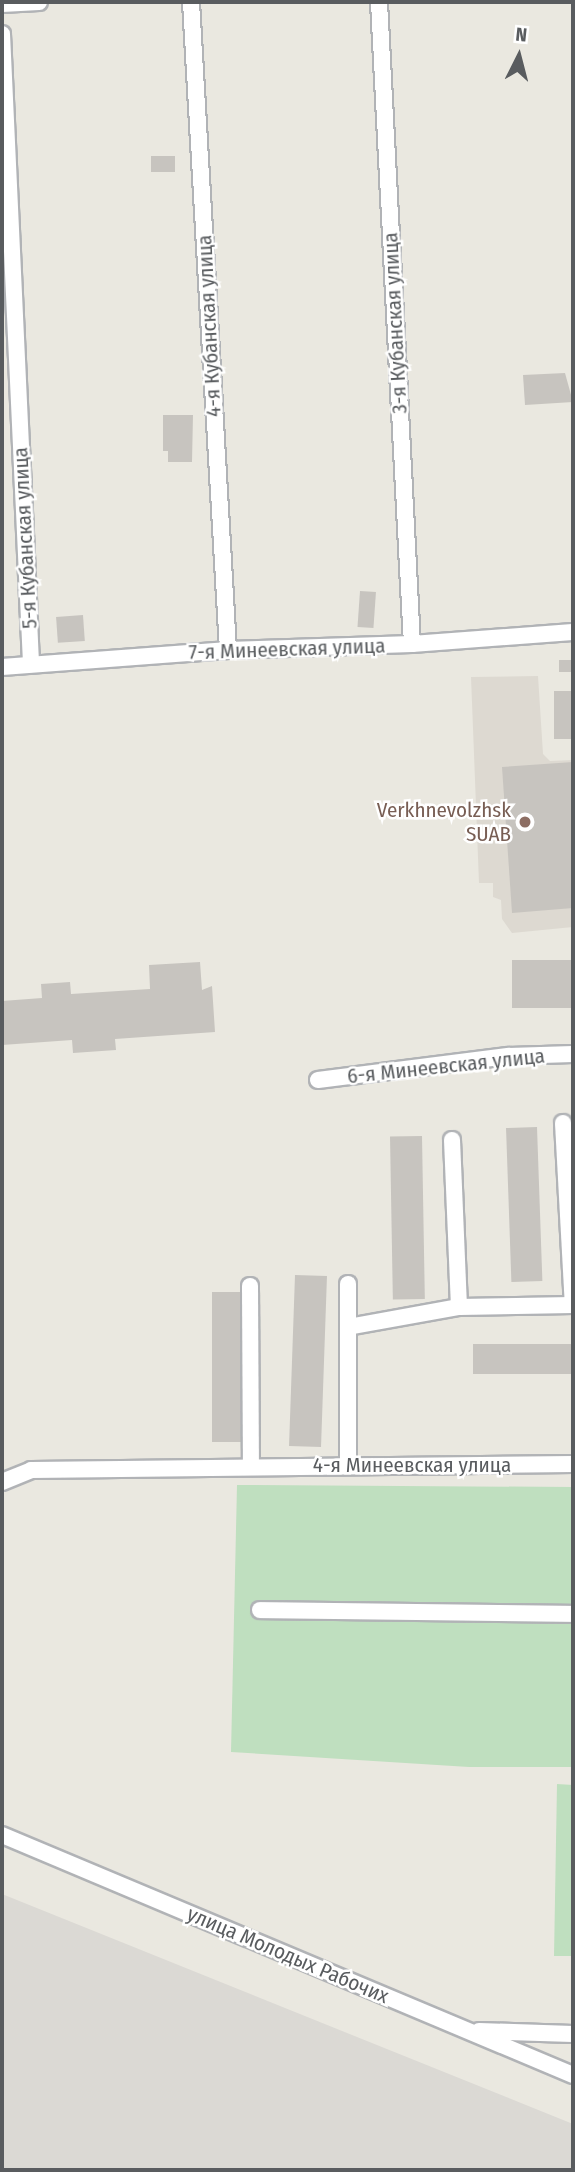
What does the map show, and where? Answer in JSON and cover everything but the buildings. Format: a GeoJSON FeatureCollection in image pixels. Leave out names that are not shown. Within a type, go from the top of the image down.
{"type":"FeatureCollection","features":[{"type":"Feature","properties":{"kind":"street"},"geometry":{"type":"LineString","coordinates":[[2,4],[39,2]]}},
{"type":"Feature","properties":{"kind":"street","name":"4-я Кубанская улица"},"geometry":{"type":"LineString","coordinates":[[191,2],[228,650]]}},
{"type":"Feature","properties":{"kind":"street","name":"3-я Кубанская улица"},"geometry":{"type":"LineString","coordinates":[[379,2],[412,644]]}},
{"type":"Feature","properties":{"kind":"street","name":"5-я Кубанская улица"},"geometry":{"type":"LineString","coordinates":[[2,34],[31,664]]}},
{"type":"Feature","properties":{"kind":"street","name":"7-я Минеевская улица"},"geometry":{"type":"LineString","coordinates":[[2,667],[228,650],[412,644],[573,632]]}},
{"type":"Feature","properties":{"kind":"street","name":"6-я Минеевская улица"},"geometry":{"type":"LineString","coordinates":[[318,1080],[509,1056],[573,1054]]}},
{"type":"Feature","properties":{"kind":"street"},"geometry":{"type":"LineString","coordinates":[[348,1327],[459,1307],[573,1305],[563,1123]]}},
{"type":"Feature","properties":{"kind":"street"},"geometry":{"type":"LineString","coordinates":[[452,1140],[459,1307]]}},
{"type":"Feature","properties":{"kind":"street"},"geometry":{"type":"LineString","coordinates":[[348,1284],[348,1465]]}},
{"type":"Feature","properties":{"kind":"street"},"geometry":{"type":"LineString","coordinates":[[250,1286],[251,1465]]}},
{"type":"Feature","properties":{"kind":"street","name":"4-я Минеевская улица"},"geometry":{"type":"LineString","coordinates":[[2,1482],[31,1470],[251,1465],[573,1464]]}},
{"type":"Feature","properties":{"kind":"street"},"geometry":{"type":"LineString","coordinates":[[260,1610],[573,1614]]}},
{"type":"Feature","properties":{"kind":"street","name":"улица Молодых Рабочих"},"geometry":{"type":"LineString","coordinates":[[2,1835],[573,2075]]}},
{"type":"Feature","properties":{"kind":"street"},"geometry":{"type":"LineString","coordinates":[[469,2031],[573,2034]]}},
{"type":"Feature","properties":{"kind":"shaded area","name":"Verkhnevolzhsk SUAB"},"geometry":{"type":"Polygon","coordinates":[[[538,676],[543,754],[550,761],[573,760],[573,927],[512,933],[502,919],[501,900],[493,897],[493,883],[479,883],[471,677],[538,676]]]}},
{"type":"Feature","properties":{"kind":"shaded area"},"geometry":{"type":"Polygon","coordinates":[[[2,1894],[573,2124],[573,2170],[2,2170],[2,1894]]]}},
{"type":"Feature","properties":{"kind":"green space"},"geometry":{"type":"Polygon","coordinates":[[[237,1485],[573,1487],[573,1767],[469,1767],[231,1752],[237,1485]]]}},
{"type":"Feature","properties":{"kind":"green space"},"geometry":{"type":"Polygon","coordinates":[[[557,1784],[573,1785],[573,1956],[554,1956],[557,1784]]]}},
{"type":"Feature","properties":{"kind":"place","name":"Verkhnevolzhsk SUAB"},"geometry":{"type":"Point","coordinates":[525,822]}}]}
